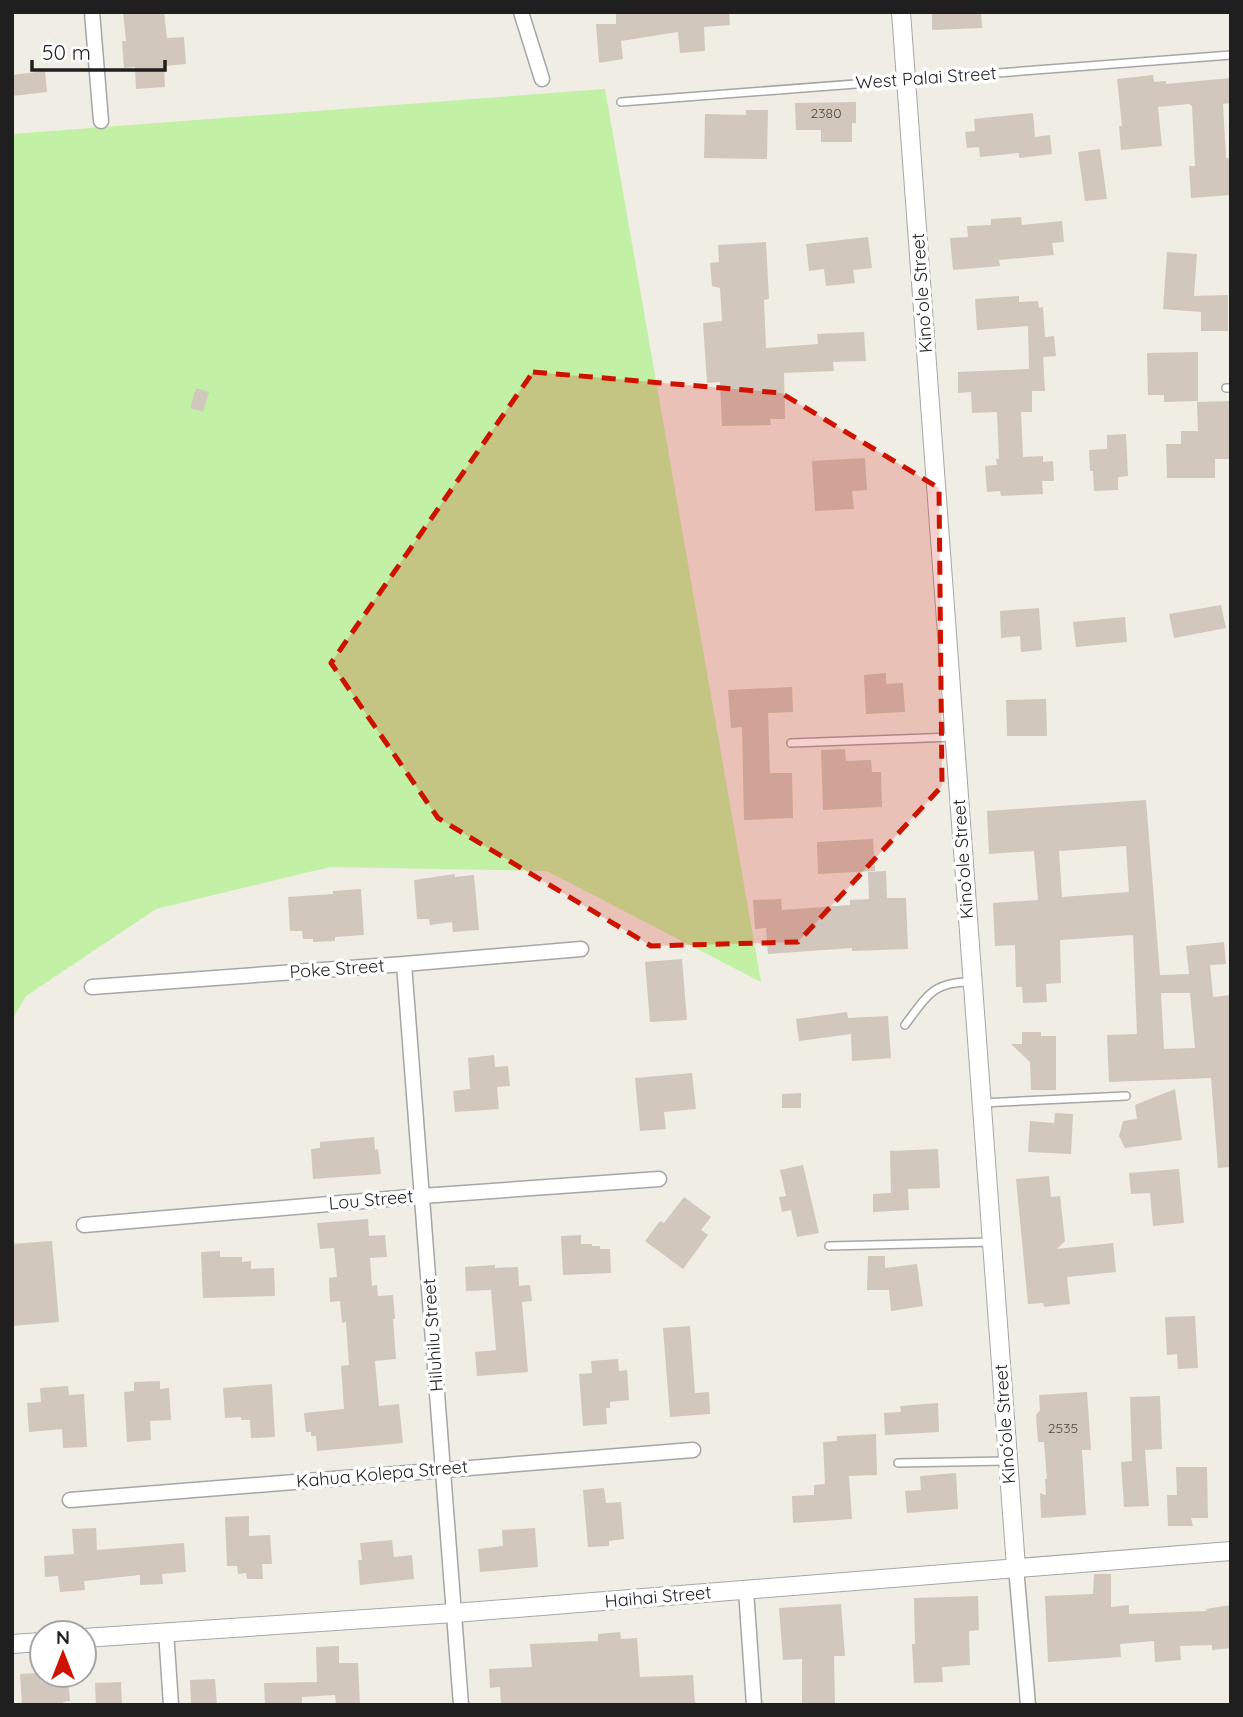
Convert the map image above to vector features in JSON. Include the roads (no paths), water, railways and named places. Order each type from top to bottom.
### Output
[{"type":"street","points":[[92,12],[101,121]]},
{"type":"street","points":[[521,12],[542,79]]},
{"type":"street","name":"Kinoʻole Street","points":[[901,12],[1028,1705]]},
{"type":"street","name":"Poke Street","points":[[92,986],[404,964],[581,948]]},
{"type":"street","name":"Hiluhilu Street","points":[[404,964],[461,1705]]},
{"type":"street","name":"Lou Street","points":[[84,1224],[659,1179]]},
{"type":"street","name":"Kahua Kolepa Street","points":[[70,1500],[693,1450]]},
{"type":"street","name":"Haihai Street","points":[[98,1637],[454,1613],[1231,1551]]},
{"type":"street","points":[[746,1590],[754,1705]]},
{"type":"street","points":[[166,1631],[171,1705]]},
{"type":"lane","name":"West Palai Street","points":[[621,102],[1231,55]]},
{"type":"lane","points":[[791,743],[954,737]]},
{"type":"lane","points":[[905,1025],[930,992],[951,981],[972,982]]},
{"type":"lane","points":[[981,1103],[1126,1096]]},
{"type":"lane","points":[[829,1246],[992,1242]]},
{"type":"lane","points":[[898,1463],[1008,1460]]}]
